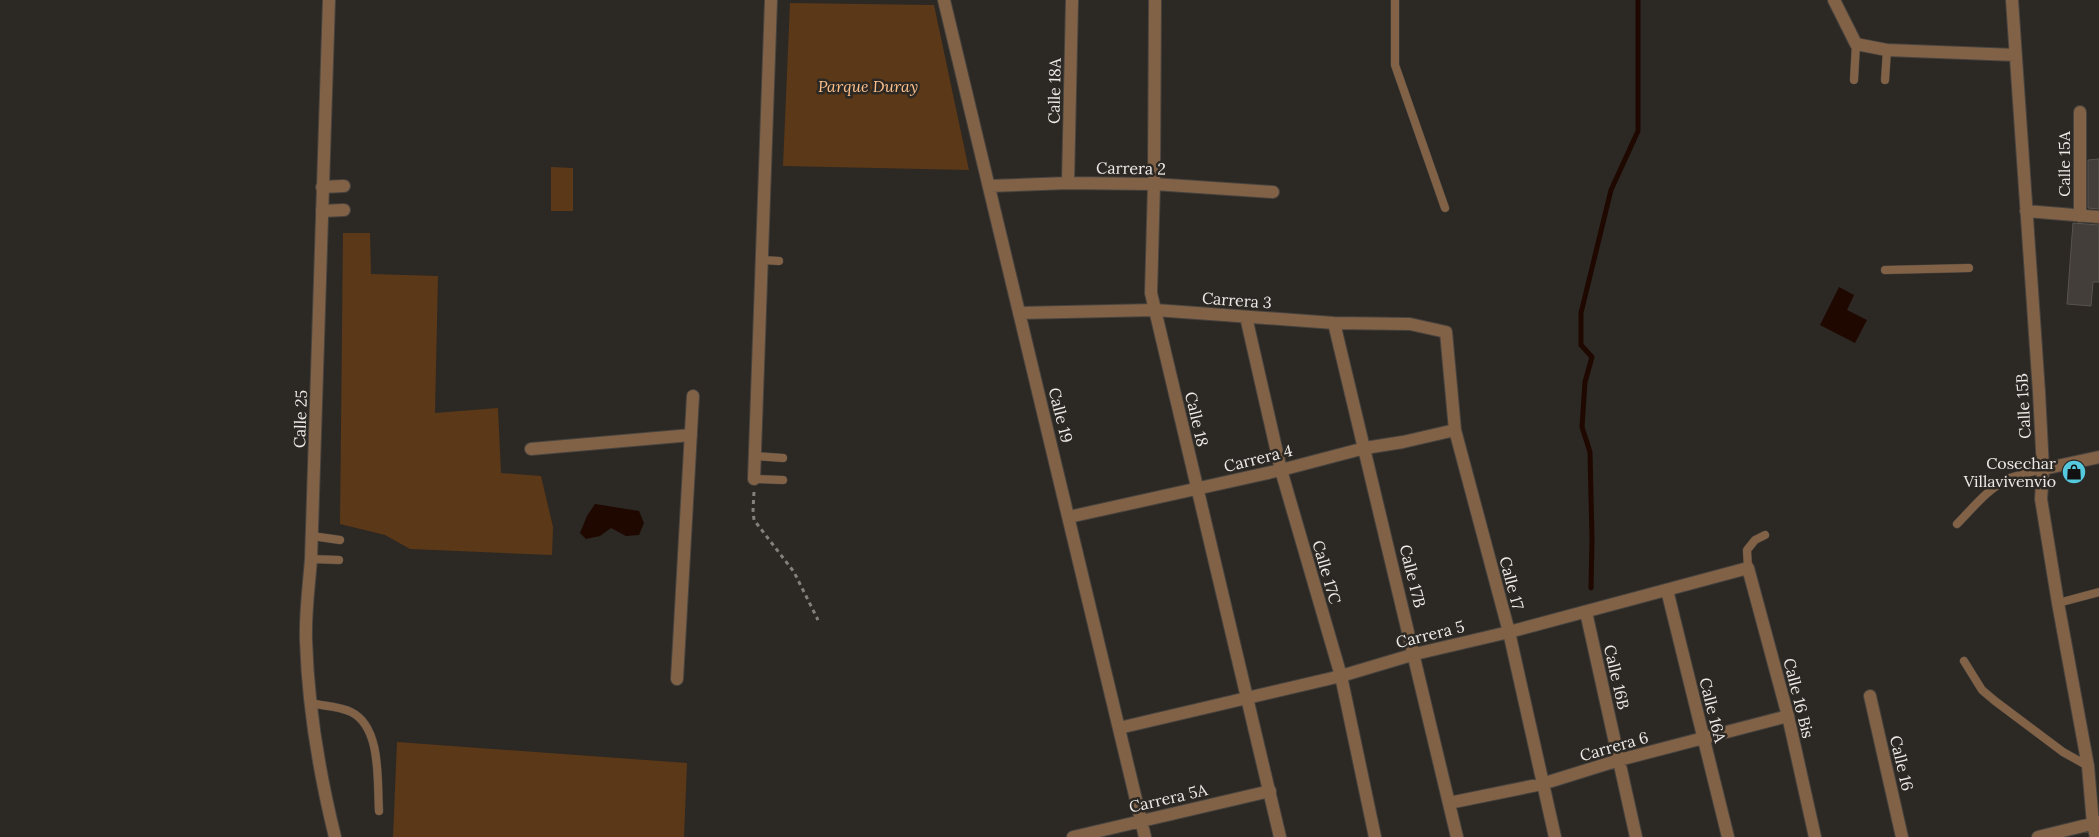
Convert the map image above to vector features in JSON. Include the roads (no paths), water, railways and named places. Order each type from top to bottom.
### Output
[{"type":"street","name":"Calle 25","points":[[329,0],[312,536],[306,638],[310,703],[323,789],[335,837]]},
{"type":"street","points":[[754,479],[771,0]]},
{"type":"street","name":"Calle 19","points":[[944,0],[1145,837]]},
{"type":"street","name":"Calle 18A","points":[[1068,183],[1072,0]]},
{"type":"street","name":"Calle 18","points":[[1155,0],[1154,184],[1151,293],[1280,837]]},
{"type":"street","points":[[1834,0],[1856,44],[1887,50],[2015,55]]},
{"type":"street","name":"Calle 15B","points":[[2012,0],[2044,468],[2041,499],[2088,766],[2096,823],[2096,837]]},
{"type":"street","name":"Calle 15A","points":[[2080,112],[2080,216]]},
{"type":"street","name":"Carrera 2","points":[[989,186],[1068,183],[1154,184],[1273,192]]},
{"type":"street","points":[[322,187],[344,186]]},
{"type":"street","points":[[322,211],[344,210]]},
{"type":"street","points":[[2026,211],[2099,217]]},
{"type":"street","name":"Carrera 3","points":[[1020,313],[1155,310],[1334,323],[1410,324],[1443,330],[1448,336]]},
{"type":"street","name":"Calle 17C","points":[[1246,317],[1281,470],[1341,676],[1375,837]]},
{"type":"street","name":"Calle 17B","points":[[1334,323],[1415,654],[1457,837]]},
{"type":"street","name":"Calle 17","points":[[1448,336],[1455,430],[1509,632],[1555,837]]},
{"type":"street","points":[[677,679],[693,396]]},
{"type":"street","name":"Carrera 4","points":[[1069,517],[1197,490],[1365,448],[1404,442],[1455,430]]},
{"type":"street","points":[[531,449],[691,435]]},
{"type":"street","points":[[2044,468],[2099,457]]},
{"type":"street","name":"Carrera 5","points":[[1119,728],[1341,676],[1415,654],[1509,632],[1748,568]]},
{"type":"street","name":"Calle 16 Bis","points":[[1748,568],[1788,716],[1815,837]]},
{"type":"street","name":"Calle 16A","points":[[1667,590],[1728,837]]},
{"type":"street","name":"Calle 16B","points":[[1586,612],[1636,837]]},
{"type":"street","name":"Calle 16","points":[[1870,696],[1902,837]]},
{"type":"street","name":"Carrera 6","points":[[1449,803],[1542,784],[1619,760],[1788,716]]},
{"type":"street","name":"Carrera 5A","points":[[1073,837],[1270,791]]},
{"type":"street","points":[[2038,837],[2096,823]]},
{"type":"lane","points":[[1394,0],[1394,65],[1445,208]]},
{"type":"lane","points":[[1854,80],[1856,44]]},
{"type":"lane","points":[[1885,80],[1887,50]]},
{"type":"lane","points":[[762,260],[779,261]]},
{"type":"lane","points":[[1885,270],[1969,268]]},
{"type":"lane","points":[[755,456],[783,458]]},
{"type":"lane","points":[[1957,524],[1993,488],[2010,478],[2044,468]]},
{"type":"lane","points":[[754,479],[783,480]]},
{"type":"lane","points":[[1748,568],[1747,550],[1755,540],[1765,535]]},
{"type":"lane","points":[[312,536],[340,540]]},
{"type":"lane","points":[[311,559],[339,560]]},
{"type":"lane","points":[[2058,603],[2099,592]]},
{"type":"lane","points":[[1964,661],[1982,690],[2064,752],[2088,766]]},
{"type":"lane","points":[[310,703],[350,711],[363,720],[375,748],[379,811]]},
{"type":"waterway","points":[[1591,588],[1590,452],[1582,427],[1585,382],[1592,357],[1581,345],[1581,313],[1611,190],[1638,131],[1638,0]]},
{"type":"place","name":"Cosechar Villavivenvio","points":[[2074,472]]},
{"type":"park label","name":"Parque Duray","points":[[868,86]]}]
